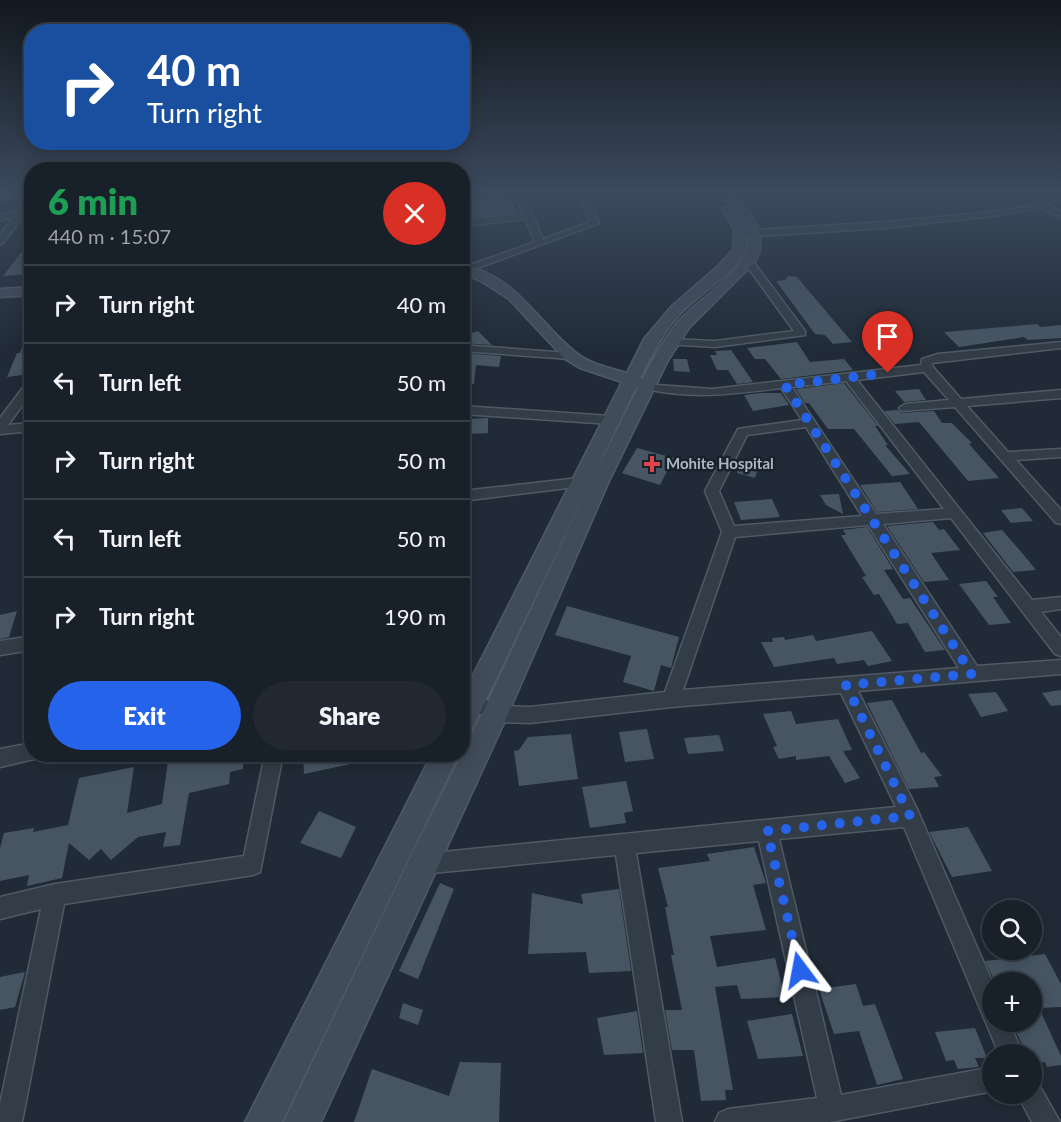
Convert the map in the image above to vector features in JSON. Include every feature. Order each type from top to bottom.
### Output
[{"type":"main road","points":[[302,1122],[422,864],[495,714],[600,481],[659,329],[676,310],[736,256],[738,245]]},
{"type":"main road","points":[[470,693],[610,420],[699,308],[749,262],[755,245]]},
{"type":"main road","points":[[470,271],[486,278],[514,296],[570,356],[586,365],[639,383]]},
{"type":"main road","points":[[0,293],[24,292]]},
{"type":"main road","points":[[262,1122],[442,762]]},
{"type":"street","points":[[470,267],[533,245]]},
{"type":"street","points":[[670,342],[715,344],[801,333],[749,262]]},
{"type":"street","points":[[1061,345],[938,357],[926,361],[927,368],[1005,456],[1055,506],[1061,519]]},
{"type":"street","points":[[470,349],[570,356]]},
{"type":"street","points":[[639,383],[699,394],[927,368]]},
{"type":"street","points":[[849,377],[1061,649]]},
{"type":"street","points":[[785,385],[972,674]]},
{"type":"street","points":[[0,428],[24,394]]},
{"type":"street","points":[[905,408],[1061,394]]},
{"type":"street","points":[[470,411],[610,420]]},
{"type":"street","points":[[671,699],[729,532],[712,491],[742,432],[810,423]]},
{"type":"street","points":[[0,428],[24,427]]},
{"type":"street","points":[[1005,456],[1061,453]]},
{"type":"street","points":[[470,495],[579,483]]},
{"type":"street","points":[[729,532],[955,513]]},
{"type":"street","points":[[1029,607],[1061,603]]},
{"type":"street","points":[[0,648],[24,644]]},
{"type":"street","points":[[470,698],[495,714],[530,715],[671,699],[1061,667]]},
{"type":"street","points":[[846,685],[910,816],[982,986]]},
{"type":"street","points":[[0,758],[24,754]]},
{"type":"street","points":[[0,908],[55,895],[253,865],[272,762]]},
{"type":"street","points":[[422,864],[625,846],[910,816]]},
{"type":"street","points":[[767,831],[832,1109]]},
{"type":"street","points":[[625,846],[669,1122]]},
{"type":"street","points":[[9,1122],[55,895]]},
{"type":"street","points":[[728,1122],[832,1109],[982,1081]]},
{"type":"street","points":[[1036,1104],[1047,1122]]},
{"type":"building","points":[[24,248],[24,275],[3,276]]},
{"type":"building","points":[[788,276],[797,277],[852,342],[833,344],[825,335],[815,334],[776,281],[785,280]]},
{"type":"building","points":[[1037,324],[1040,327],[1061,325],[1061,338],[1028,340],[1024,337],[959,347],[944,332]]},
{"type":"building","points":[[478,331],[492,345],[470,344],[470,334]]},
{"type":"building","points":[[24,342],[24,375],[7,377],[17,353],[20,353]]},
{"type":"building","points":[[797,342],[810,362],[844,359],[853,370],[781,379],[765,359],[755,359],[747,348]]},
{"type":"building","points":[[731,350],[753,382],[737,384],[728,370],[717,370],[710,355],[717,355],[715,351]]},
{"type":"building","points":[[470,354],[501,356],[499,367],[476,365],[474,384],[470,384]]},
{"type":"building","points":[[673,359],[687,359],[690,372],[674,371]]},
{"type":"building","points":[[844,383],[878,426],[875,426],[888,445],[885,445],[910,474],[892,476],[854,429],[828,429],[796,389]]},
{"type":"building","points":[[919,389],[926,400],[904,402],[895,391]]},
{"type":"building","points":[[781,393],[789,405],[753,411],[744,395]]},
{"type":"building","points":[[897,410],[901,413],[934,411],[942,423],[952,423],[972,443],[969,444],[999,478],[968,481],[919,422],[895,424],[884,411]]},
{"type":"building","points":[[488,418],[488,433],[470,434],[470,419]]},
{"type":"building","points":[[637,448],[674,458],[660,485],[622,473]]},
{"type":"building","points":[[742,459],[759,464],[755,478],[737,473]]},
{"type":"building","points":[[900,482],[918,509],[877,512],[860,485]]},
{"type":"building","points":[[839,494],[843,514],[826,505],[820,495]]},
{"type":"building","points":[[772,499],[780,517],[741,520],[734,502]]},
{"type":"building","points":[[1022,508],[1033,521],[1011,523],[1001,510]]},
{"type":"building","points":[[933,522],[939,530],[944,529],[960,550],[931,553],[949,580],[924,582],[887,526]]},
{"type":"building","points":[[867,527],[893,569],[884,570],[903,599],[910,598],[945,650],[925,652],[908,623],[897,624],[879,594],[874,595],[862,577],[866,576],[841,535],[846,535],[843,530]]},
{"type":"building","points":[[1002,530],[1036,570],[1013,572],[983,533]]},
{"type":"building","points":[[986,581],[998,597],[993,597],[1011,623],[989,625],[959,584]]},
{"type":"building","points":[[567,606],[679,637],[671,668],[661,665],[654,691],[623,682],[631,656],[555,635]]},
{"type":"building","points":[[17,611],[9,637],[0,639],[0,615]]},
{"type":"building","points":[[872,631],[892,661],[868,666],[864,660],[837,664],[834,658],[774,667],[761,642],[773,642],[772,638],[784,637],[785,640],[813,635],[816,641]]},
{"type":"building","points":[[1061,690],[1061,705],[1051,706],[1042,693]]},
{"type":"building","points":[[996,692],[1008,711],[981,717],[968,694]]},
{"type":"building","points":[[892,700],[921,753],[924,752],[942,776],[934,777],[939,787],[909,789],[867,703]]},
{"type":"building","points":[[791,711],[796,724],[838,719],[852,750],[843,751],[860,778],[845,783],[829,756],[796,760],[796,756],[779,759],[773,747],[777,746],[763,714]]},
{"type":"building","points":[[647,729],[654,759],[625,762],[619,732]]},
{"type":"building","points":[[571,734],[578,779],[519,786],[514,751],[519,750],[528,737]]},
{"type":"building","points":[[719,735],[724,751],[688,754],[684,738]]},
{"type":"building","points":[[168,762],[243,762],[243,769],[230,772],[229,784],[189,793],[180,845],[163,847],[166,832],[138,837],[111,860],[101,849],[89,860],[69,843],[62,878],[27,886],[29,875],[0,881],[0,848],[4,833],[34,828],[33,832],[68,825],[79,778],[134,767],[127,813],[162,804]]},
{"type":"building","points":[[303,762],[360,762],[304,774]]},
{"type":"building","points":[[626,781],[633,811],[624,813],[626,823],[590,828],[582,787]]},
{"type":"building","points":[[319,811],[356,827],[341,858],[300,843]]},
{"type":"building","points":[[968,827],[992,871],[952,877],[929,832]]},
{"type":"building","points":[[754,847],[766,883],[753,885],[766,930],[710,936],[717,967],[775,958],[785,997],[741,999],[737,985],[715,987],[733,1090],[725,1090],[726,1100],[701,1101],[694,1050],[672,1050],[665,1010],[682,1010],[671,955],[674,955],[665,907],[668,907],[658,868],[710,861],[707,854]]},
{"type":"building","points":[[440,883],[454,889],[418,979],[399,971]]},
{"type":"building","points":[[619,889],[631,971],[589,973],[586,952],[528,954],[532,893],[583,904],[581,894]]},
{"type":"building","points":[[1042,954],[1045,954],[1061,984],[1061,1007],[1042,1008],[1042,972],[990,972],[985,961],[1042,960]]},
{"type":"building","points":[[25,972],[15,1007],[0,1010],[0,977]]},
{"type":"building","points":[[856,984],[863,1006],[875,1004],[903,1079],[877,1085],[859,1031],[834,1034],[819,989]]},
{"type":"building","points":[[403,1003],[423,1010],[418,1025],[399,1018]]},
{"type":"building","points":[[637,1011],[643,1053],[604,1055],[597,1018]]},
{"type":"building","points":[[792,1014],[803,1056],[758,1059],[747,1021]]},
{"type":"building","points":[[1042,1015],[1061,1056],[1061,1065],[1047,1067],[1045,1062],[1042,1062],[1042,1044],[1022,1044],[1016,1032],[1042,1032]]},
{"type":"building","points":[[975,1028],[982,1046],[982,1058],[975,1058],[979,1067],[958,1069],[954,1060],[946,1061],[935,1032]]},
{"type":"building","points":[[460,1062],[501,1063],[499,1122],[354,1122],[372,1069],[449,1096]]},
{"type":"place","name":"Mohite Hospital","points":[[652,464]]},
{"type":"route","points":[[800,970],[767,831],[910,816],[846,685],[972,674],[785,385],[888,373]]}]
